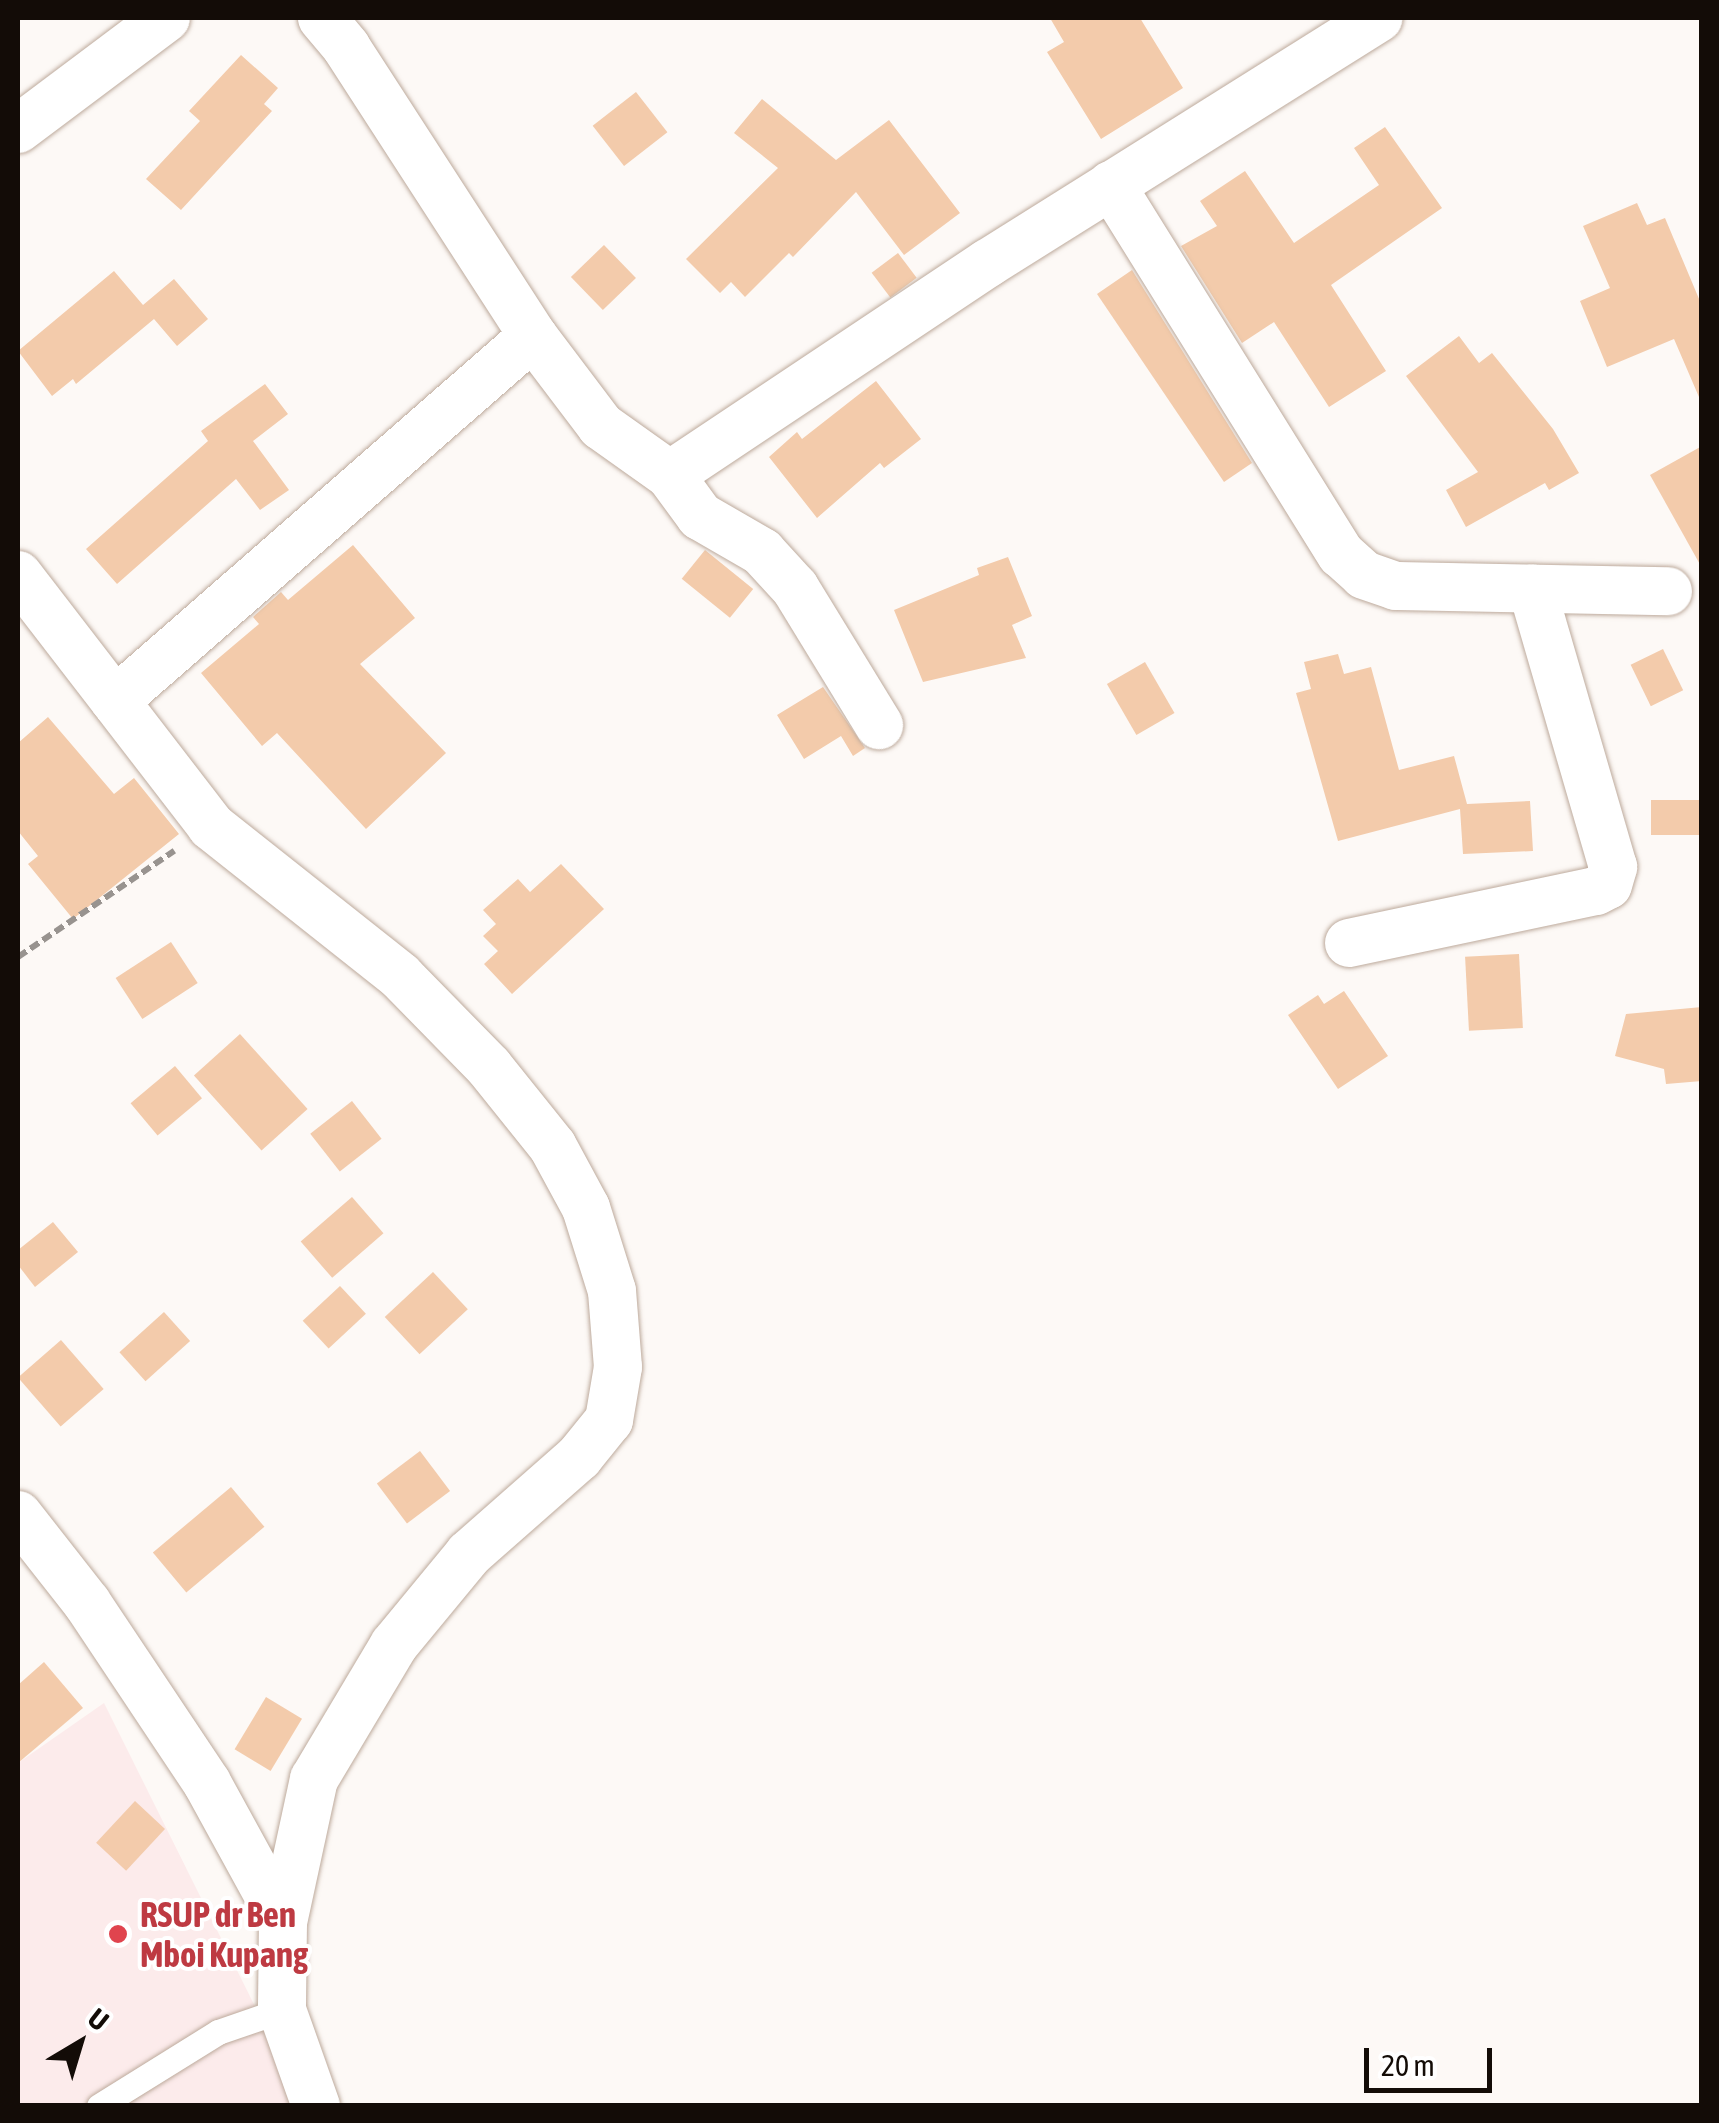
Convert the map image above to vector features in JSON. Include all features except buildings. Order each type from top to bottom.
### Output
[{"type":"street","points":[[18,129],[166,18]]},
{"type":"street","points":[[322,18],[346,46],[533,336],[601,426],[670,475],[700,516],[762,552],[795,588],[879,724]]},
{"type":"street","points":[[670,475],[1111,185],[1378,18]]},
{"type":"street","points":[[1111,185],[1340,554],[1364,575],[1396,586],[1668,591]]},
{"type":"street","points":[[115,700],[533,336]]},
{"type":"street","points":[[18,575],[211,826],[400,976],[489,1066],[553,1147],[586,1208],[612,1292],[618,1368],[609,1420],[580,1457],[468,1554],[394,1644],[314,1779],[283,1922],[282,2010],[316,2106]]},
{"type":"street","points":[[1349,943],[1596,891],[1608,885],[1613,867],[1532,589]]},
{"type":"street","points":[[18,1516],[87,1604],[207,1783],[283,1922]]},
{"type":"lane","points":[[99,2106],[218,2032],[282,2010]]},
{"type":"path","points":[[18,957],[211,826]]},
{"type":"shaded area","name":"RSUP dr Ben Mboi Kupang","points":[[104,1703],[304,2105],[18,2105],[18,1763]]},
{"type":"place","name":"RSUP dr Ben Mboi Kupang","points":[[118,1934]]}]
